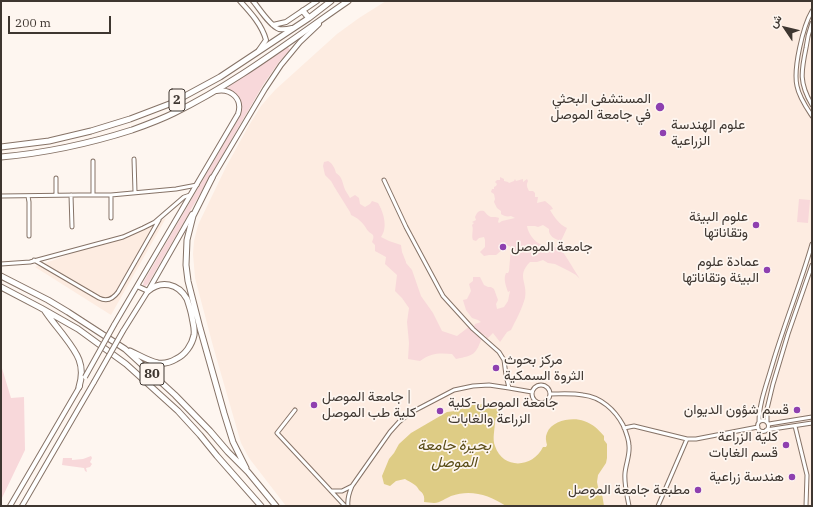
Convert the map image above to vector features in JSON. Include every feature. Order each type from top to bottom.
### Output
[{"type":"highway","name":"2","points":[[1,147],[11,147],[66,137],[110,126],[172,103],[220,77],[332,1]]},
{"type":"highway","name":"2","points":[[1,157],[51,151],[84,144],[152,123],[175,113],[251,68],[348,1]]},
{"type":"highway","points":[[303,11],[309,18]]},
{"type":"highway","points":[[147,113],[152,123]]},
{"type":"highway","points":[[212,178],[193,216],[187,240],[186,265],[188,281],[200,328],[224,413],[233,442],[248,472]]},
{"type":"highway","name":"80","points":[[1,276],[48,300],[125,349],[175,395],[248,472],[276,506]]},
{"type":"highway","points":[[125,349],[146,359],[159,363],[170,362],[182,357],[192,342],[194,334],[190,307],[180,290],[165,284],[154,286],[148,291]]},
{"type":"highway","name":"80","points":[[1,287],[78,329],[126,364],[178,411],[261,506]]},
{"type":"highway","points":[[41,308],[78,354],[82,373],[79,387]]},
{"type":"main road","points":[[240,1],[254,17],[264,33],[266,40],[258,51]]},
{"type":"main road","points":[[273,25],[286,22],[317,1]]},
{"type":"main road","points":[[255,2],[273,25],[285,30],[294,27]]},
{"type":"main road","points":[[22,506],[265,88],[290,54],[305,37],[329,15]]},
{"type":"main road","points":[[10,506],[240,110],[238,100],[229,92],[221,90],[206,96]]},
{"type":"main road","points":[[137,286],[148,291]]},
{"type":"street","points":[[812,11],[811,16],[805,26],[801,40],[796,80],[798,91],[812,116]]},
{"type":"street","points":[[812,23],[802,70],[803,85],[812,105]]},
{"type":"street","points":[[134,159],[135,192]]},
{"type":"street","points":[[93,161],[93,194]]},
{"type":"street","points":[[56,178],[56,195]]},
{"type":"street","points":[[384,180],[406,227],[443,296],[478,334],[499,352],[504,360],[509,388]]},
{"type":"street","points":[[1,196],[111,195],[176,189],[197,185]]},
{"type":"street","points":[[1,264],[21,263],[124,237],[149,226],[161,218],[184,197],[192,194]]},
{"type":"street","points":[[71,195],[72,227]]},
{"type":"street","points":[[111,195],[111,218]]},
{"type":"street","points":[[28,196],[29,236]]},
{"type":"street","points":[[34,260],[99,298],[105,300],[111,299],[118,292],[161,218]]},
{"type":"street","points":[[758,426],[764,390],[812,244]]},
{"type":"street","points":[[766,430],[768,428],[767,409],[773,384],[788,334],[812,265]]},
{"type":"street","points":[[348,506],[349,492],[352,486],[390,432],[410,413],[454,390],[473,386],[489,385],[532,392]]},
{"type":"street","points":[[540,385],[546,386],[550,394],[547,400],[542,403],[536,402],[532,398],[532,392],[535,387],[540,385]]},
{"type":"street","points":[[550,394],[584,395],[595,398],[609,407],[619,418],[629,444],[629,456],[625,472],[625,484],[629,506]]},
{"type":"street","points":[[295,410],[277,432],[345,506]]},
{"type":"street","points":[[759,422],[762,420],[768,423],[812,417]]},
{"type":"street","points":[[758,426],[761,430],[766,430],[812,423]]},
{"type":"street","points":[[624,428],[634,426],[687,439],[696,439],[758,426]]},
{"type":"street","points":[[795,426],[807,475],[806,506]]},
{"type":"street","points":[[658,506],[687,439]]},
{"type":"street","points":[[330,491],[342,491],[352,486]]},
{"type":"shaded area","name":"جامعة الموصل","points":[[386,1],[812,1],[812,506],[286,506],[249,458],[241,443],[195,278],[193,254],[194,241],[198,225],[226,167],[261,106],[275,90],[337,34]]},
{"type":"shaded area","points":[[288,47],[290,50],[279,62],[263,85],[148,284],[144,287],[144,281],[240,116],[242,107],[240,100],[235,94],[227,89],[229,86]]},
{"type":"shaded area","points":[[328,161],[332,164],[336,173],[341,178],[345,190],[350,198],[355,195],[359,198],[360,204],[365,207],[372,201],[378,203],[382,211],[385,225],[381,237],[401,245],[406,263],[412,270],[421,296],[433,313],[442,331],[457,336],[470,326],[473,329],[475,324],[481,322],[472,318],[466,310],[463,300],[467,299],[471,291],[469,284],[473,281],[473,277],[480,277],[484,285],[494,289],[498,300],[496,304],[497,309],[504,307],[508,301],[510,291],[508,292],[505,278],[506,273],[509,271],[511,247],[507,246],[505,242],[502,250],[496,255],[484,256],[480,252],[485,247],[484,237],[479,238],[476,241],[473,240],[472,236],[472,225],[474,223],[472,222],[476,220],[475,217],[479,211],[484,211],[490,217],[499,218],[499,223],[515,218],[501,214],[501,211],[497,208],[494,202],[494,194],[491,192],[497,184],[495,182],[500,180],[500,177],[509,183],[515,179],[516,181],[523,179],[523,182],[527,179],[529,191],[533,191],[535,193],[535,197],[538,197],[537,203],[545,201],[551,206],[553,209],[550,210],[555,218],[567,228],[561,241],[552,237],[549,229],[543,225],[538,227],[527,226],[529,232],[534,240],[539,244],[560,249],[580,279],[576,275],[555,264],[548,263],[543,260],[530,262],[523,275],[526,292],[519,314],[511,330],[507,332],[500,342],[493,333],[485,340],[486,336],[473,330],[474,333],[482,338],[478,348],[471,355],[456,359],[452,354],[439,354],[428,356],[420,361],[408,359],[409,343],[407,322],[409,308],[395,291],[397,275],[385,264],[386,257],[375,251],[375,245],[372,242],[373,235],[367,230],[360,220],[351,215],[331,181],[325,175],[323,166],[324,162]]},
{"type":"shaded area","points":[[799,199],[810,200],[808,223],[797,222]]},
{"type":"shaded area","points":[[166,218],[111,315],[35,267]]},
{"type":"shaded area","points":[[1,365],[11,398],[24,397],[25,450],[1,500]]},
{"type":"shaded area","points":[[91,456],[92,458],[90,462],[92,464],[90,467],[86,468],[87,472],[84,468],[62,465],[63,458],[72,458],[72,460],[83,459]]},
{"type":"water","name":"بحيرة جامعة الموصل","points":[[491,404],[501,411],[501,416],[495,421],[494,443],[499,454],[504,459],[511,462],[526,462],[538,454],[543,447],[546,447],[547,445],[547,433],[553,425],[558,422],[574,419],[587,422],[595,427],[604,436],[604,440],[607,444],[606,463],[598,475],[597,482],[602,494],[604,506],[506,506],[486,496],[473,493],[458,494],[432,503],[424,502],[422,492],[415,485],[405,479],[396,481],[390,486],[384,484],[382,476],[389,459],[399,444],[411,433],[447,412],[455,411],[471,405]]},
{"type":"place","name":"المستشفى البحثي في جامعة الموصل","points":[[660,107]]},
{"type":"place","name":"علوم الهندسة الزراعية","points":[[663,133]]},
{"type":"place","name":"علوم البيئة وتقاناتها","points":[[756,225]]},
{"type":"place","name":"جامعة الموصل","points":[[503,247]]},
{"type":"place","name":"عمادة علوم البيئة وتقاناتها","points":[[767,270]]},
{"type":"place","name":"مركز بحوث الثروة السمكية","points":[[496,368]]},
{"type":"place","name":"جامعة الموصل | كلية طب الموصل","points":[[314,405]]},
{"type":"place","name":"قسم شؤون الديوان","points":[[797,410]]},
{"type":"place","name":"جامعة الموصل-كلية الزراعة والغابات","points":[[440,411]]},
{"type":"place","name":"كلية الزراعة قسم الغابات","points":[[786,445]]},
{"type":"place","name":"هندسة زراعية","points":[[792,477]]},
{"type":"place","name":"مطبعة جامعة الموصل","points":[[698,490]]}]
